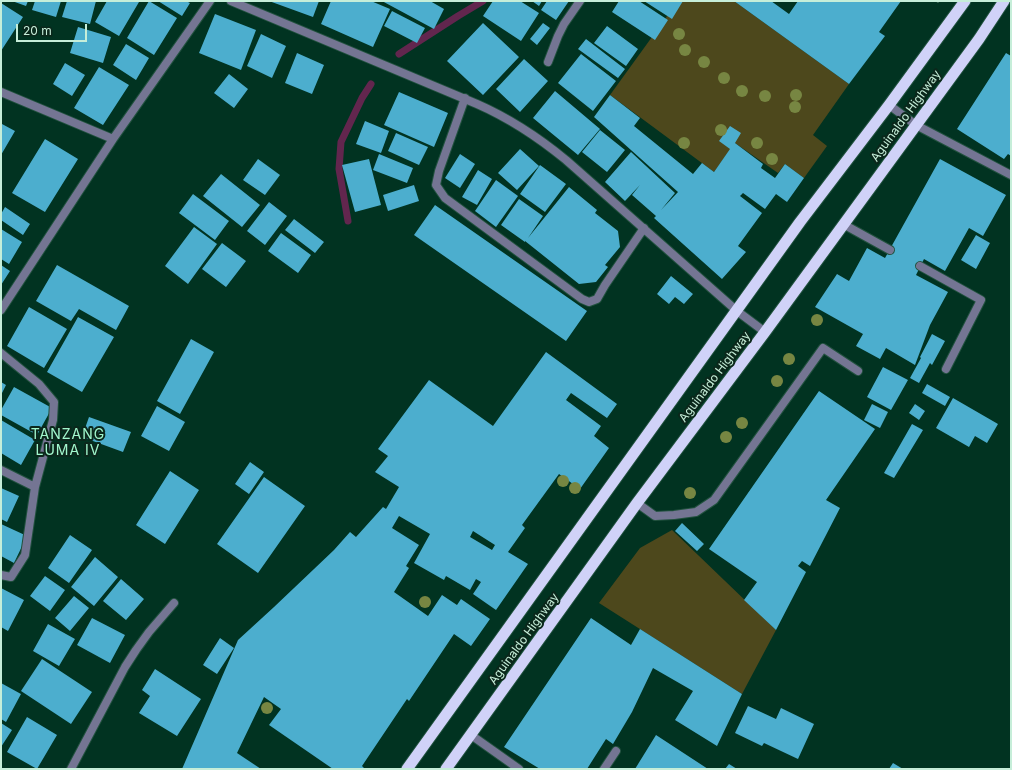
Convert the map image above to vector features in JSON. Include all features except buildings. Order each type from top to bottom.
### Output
[{"type":"highway","name":"Aguinaldo Highway","points":[[407,769],[800,222],[889,105],[965,1]]},
{"type":"highway","name":"Aguinaldo Highway","points":[[446,769],[637,503],[766,332],[843,224],[979,39],[1004,1]]},
{"type":"street","points":[[1,310],[113,139],[210,1]]},
{"type":"street","points":[[231,1],[465,98],[525,129],[546,144],[644,228],[737,311],[766,332]]},
{"type":"street","points":[[548,62],[564,24],[580,1]]},
{"type":"street","points":[[1,92],[113,139]]},
{"type":"street","points":[[465,98],[439,171],[436,185],[445,198],[582,299],[590,302],[597,299],[644,228]]},
{"type":"street","points":[[889,105],[916,125],[1011,175]]},
{"type":"street","points":[[843,224],[890,250]]},
{"type":"street","points":[[920,266],[981,300],[946,369]]},
{"type":"street","points":[[637,503],[656,516],[696,512],[714,500],[823,348],[858,371]]},
{"type":"street","points":[[1,353],[39,384],[54,402],[53,420],[35,487],[25,555],[11,577],[1,575]]},
{"type":"street","points":[[1,470],[35,487]]},
{"type":"street","points":[[71,769],[125,667],[149,632],[174,603]]},
{"type":"street","points":[[471,735],[518,769]]},
{"type":"street","points":[[604,769],[616,751]]},
{"type":"shaded area","points":[[678,1],[734,1],[849,84],[813,135],[827,146],[804,178],[785,164],[778,173],[735,143],[714,172],[610,95]]},
{"type":"shaded area","points":[[672,530],[776,630],[742,694],[599,603],[640,548]]},
{"type":"waterway","points":[[399,54],[483,1]]},
{"type":"waterway","points":[[348,221],[339,169],[341,142],[362,98],[371,84]]},
{"type":"district","name":"TANZANG LUMA IV","points":[[68,444]]}]
